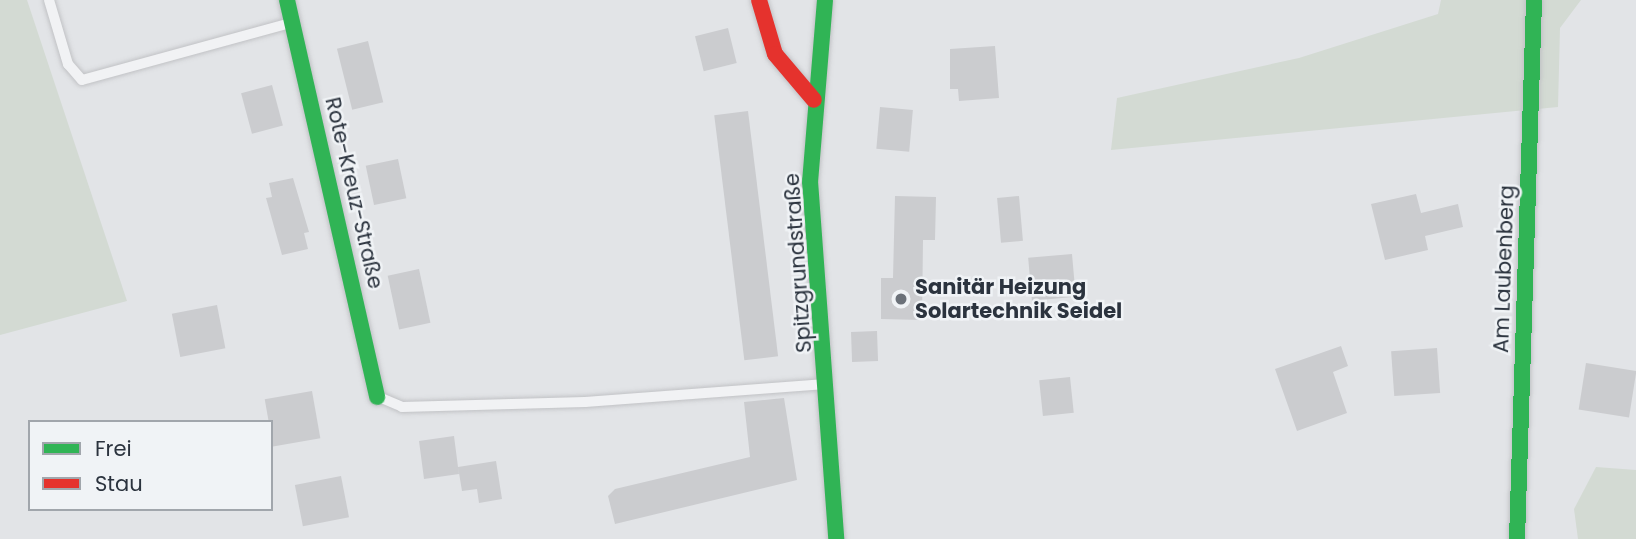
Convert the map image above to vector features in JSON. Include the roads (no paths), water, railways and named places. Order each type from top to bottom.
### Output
[{"type":"street","name":"Rote-Kreuz-Straße","points":[[287,0],[377,397]]},
{"type":"street","points":[[759,0],[775,54],[814,100]]},
{"type":"street","name":"Spitzgrundstraße","points":[[825,0],[814,100],[810,180],[828,384],[836,539]]},
{"type":"street","name":"Am Laubenberg","points":[[1517,539],[1535,0]]},
{"type":"lane","points":[[49,0],[68,64],[82,80],[293,22]]},
{"type":"lane","points":[[377,397],[402,407],[585,402],[828,384]]},
{"type":"place","name":"Sanitär Heizung Solartechnik Seidel","points":[[901,299]]}]
